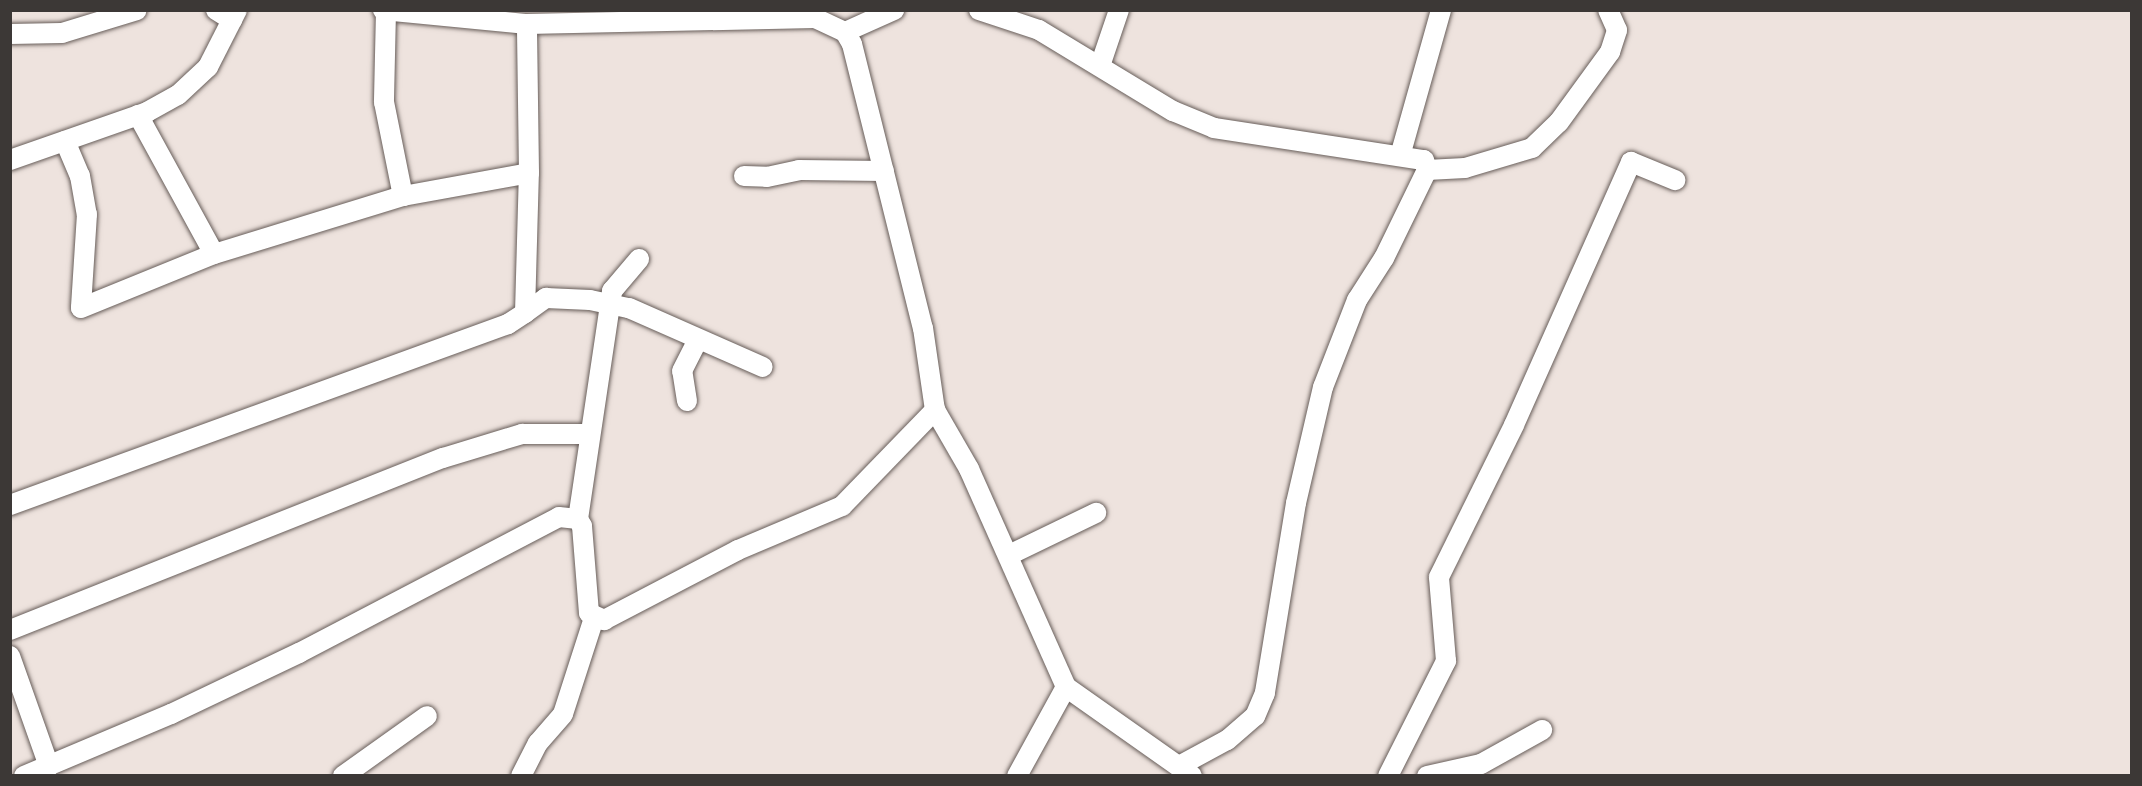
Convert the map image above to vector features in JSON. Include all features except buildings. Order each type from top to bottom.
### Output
[{"type":"street","points":[[10,34],[62,33],[137,10]]},
{"type":"street","points":[[845,32],[894,10]]},
{"type":"street","points":[[403,196],[384,102],[385,11],[527,24],[595,16],[652,24],[771,15],[815,18],[845,32],[852,44],[923,328],[934,410],[969,469],[1066,687],[1187,770],[1256,716],[1265,693],[1296,503],[1323,387],[1357,300],[1384,258],[1427,170],[1424,160],[1214,128],[1173,111],[1039,30],[979,10]]},
{"type":"street","points":[[1100,66],[1119,10]]},
{"type":"street","points":[[1400,156],[1441,10]]},
{"type":"street","points":[[1427,170],[1465,168],[1532,148],[1558,122],[1610,52],[1617,30],[1608,10]]},
{"type":"street","points":[[10,160],[138,115],[178,94],[208,67],[228,14]]},
{"type":"street","points":[[525,313],[530,173],[527,24]]},
{"type":"street","points":[[138,115],[214,254]]},
{"type":"street","points":[[65,141],[80,176],[87,214],[81,308],[214,254],[403,196],[530,173]]},
{"type":"street","points":[[1388,776],[1446,661],[1439,577],[1514,426],[1631,162],[1675,180]]},
{"type":"street","points":[[744,176],[817,170],[884,171]]},
{"type":"street","points":[[639,259],[612,291],[578,519],[585,548],[589,614],[594,618],[604,620],[738,550],[842,506],[934,410]]},
{"type":"street","points":[[10,505],[508,324],[546,298],[629,308],[763,367]]},
{"type":"street","points":[[687,400],[682,371],[698,339]]},
{"type":"street","points":[[10,630],[442,458],[522,434],[558,431],[590,434]]},
{"type":"street","points":[[1009,555],[1095,513]]},
{"type":"street","points":[[24,776],[171,714],[305,650],[549,521],[560,517],[578,519]]},
{"type":"street","points":[[522,776],[538,743],[563,714],[594,618]]},
{"type":"street","points":[[10,656],[48,765]]},
{"type":"street","points":[[1017,776],[1066,687]]},
{"type":"street","points":[[343,776],[427,716]]},
{"type":"street","points":[[1426,776],[1481,764],[1542,730]]}]
